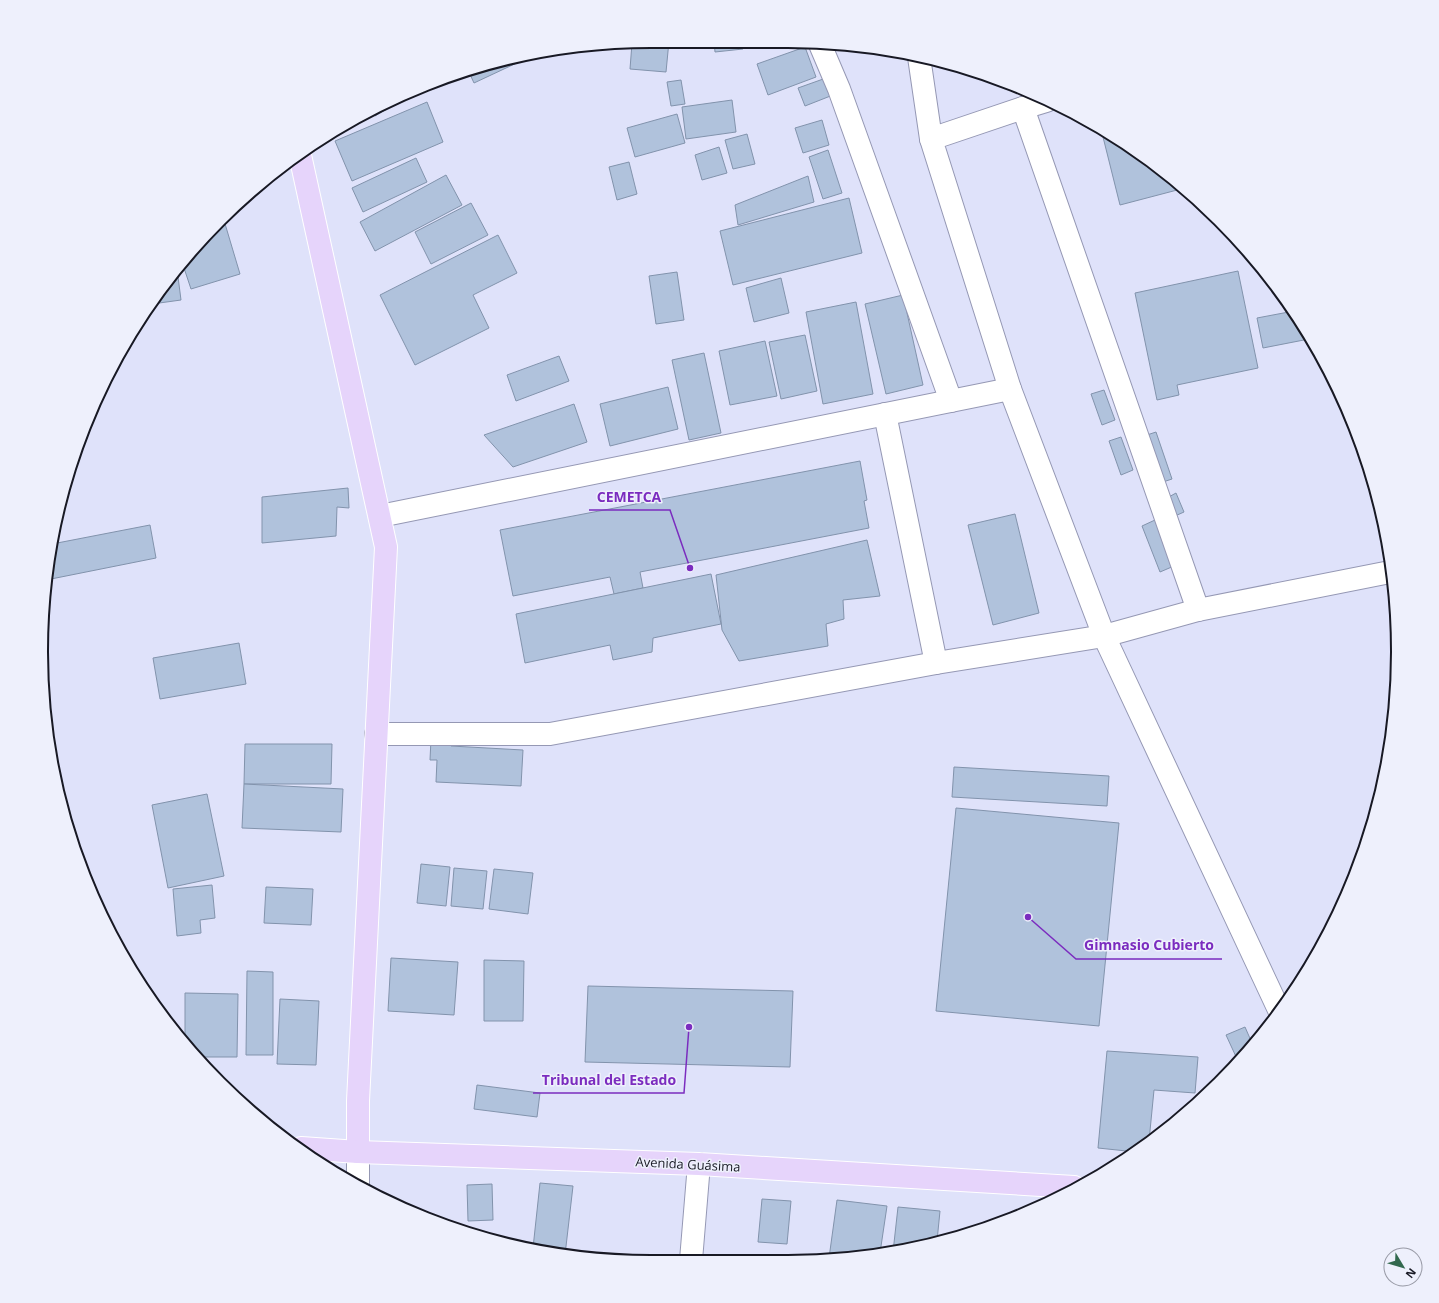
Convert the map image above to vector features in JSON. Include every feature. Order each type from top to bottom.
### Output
[{"type":"main road","points":[[301,161],[386,547],[358,1101],[358,1152]]},
{"type":"main road","name":"Avenida Guásima","points":[[310,1149],[358,1152],[699,1164],[1066,1187]]},
{"type":"street","points":[[822,49],[839,89],[951,401]]},
{"type":"street","points":[[920,63],[931,139],[1010,389],[1104,636],[1276,1004]]},
{"type":"street","points":[[931,139],[1039,103]]},
{"type":"street","points":[[1024,108],[1198,610]]},
{"type":"street","points":[[380,516],[1010,389]]},
{"type":"street","points":[[885,414],[936,663]]},
{"type":"street","points":[[376,734],[550,734],[936,663],[1104,636],[1198,610],[1386,573]]},
{"type":"street","points":[[358,1152],[358,1178]]},
{"type":"street","points":[[691,1255],[699,1164]]},
{"type":"building","points":[[668,48],[666,72],[630,69],[632,49]]},
{"type":"building","points":[[715,48],[743,49],[715,52]]},
{"type":"building","points":[[801,48],[806,48],[816,77],[768,95],[757,64]]},
{"type":"building","points":[[513,65],[474,83],[471,76]]},
{"type":"building","points":[[826,78],[833,95],[805,106],[798,88]]},
{"type":"building","points":[[681,80],[685,104],[671,106],[667,82]]},
{"type":"building","points":[[732,100],[736,132],[686,139],[682,107]]},
{"type":"building","points":[[427,102],[443,142],[352,181],[335,141]]},
{"type":"building","points":[[677,114],[685,143],[635,157],[627,128]]},
{"type":"building","points":[[822,120],[829,145],[803,153],[795,128]]},
{"type":"building","points":[[747,134],[755,164],[733,169],[725,140]]},
{"type":"building","points":[[1103,138],[1155,173],[1176,190],[1120,205]]},
{"type":"building","points":[[719,147],[727,173],[702,180],[695,155]]},
{"type":"building","points":[[828,150],[842,193],[823,199],[809,157]]},
{"type":"building","points":[[416,158],[427,182],[363,212],[352,188]]},
{"type":"building","points":[[629,162],[637,194],[617,200],[609,167]]},
{"type":"building","points":[[446,175],[462,205],[375,251],[360,222]]},
{"type":"building","points":[[808,176],[814,202],[738,225],[735,205]]},
{"type":"building","points":[[849,198],[862,253],[733,285],[720,231]]},
{"type":"building","points":[[471,203],[488,235],[431,264],[415,232]]},
{"type":"building","points":[[225,225],[240,274],[191,289],[185,270]]},
{"type":"building","points":[[498,235],[517,273],[473,295],[489,328],[415,365],[380,295]]},
{"type":"building","points":[[1238,271],[1258,368],[1177,385],[1179,395],[1157,400],[1135,293]]},
{"type":"building","points":[[677,272],[684,320],[656,324],[649,276]]},
{"type":"building","points":[[178,278],[181,300],[159,303]]},
{"type":"building","points":[[781,278],[789,313],[754,322],[746,288]]},
{"type":"building","points":[[903,295],[923,385],[886,394],[865,304]]},
{"type":"building","points":[[856,302],[873,394],[823,404],[806,312]]},
{"type":"building","points":[[1286,312],[1304,340],[1263,348],[1257,318]]},
{"type":"building","points":[[805,335],[817,391],[781,399],[769,342]]},
{"type":"building","points":[[765,341],[777,396],[730,405],[719,351]]},
{"type":"building","points":[[704,353],[721,433],[689,440],[672,360]]},
{"type":"building","points":[[559,356],[569,381],[516,401],[507,375]]},
{"type":"building","points":[[668,387],[678,429],[610,446],[600,404]]},
{"type":"building","points":[[1104,390],[1115,420],[1102,425],[1091,394]]},
{"type":"building","points":[[574,404],[587,442],[513,467],[484,435]]},
{"type":"building","points":[[1156,432],[1172,479],[1157,484],[1141,437]]},
{"type":"building","points":[[1121,437],[1133,470],[1121,475],[1109,441]]},
{"type":"building","points":[[860,461],[867,500],[864,501],[869,528],[640,572],[643,588],[614,594],[610,577],[513,596],[500,530]]},
{"type":"building","points":[[348,488],[349,508],[337,507],[336,536],[262,543],[262,497]]},
{"type":"building","points":[[1176,493],[1184,512],[1175,516],[1167,498]]},
{"type":"building","points":[[1015,514],[1039,613],[993,625],[968,525]]},
{"type":"building","points":[[1155,520],[1174,566],[1160,572],[1142,526]]},
{"type":"building","points":[[150,525],[156,558],[52,579],[58,543]]},
{"type":"building","points":[[867,540],[880,596],[843,600],[844,619],[826,624],[828,646],[739,661],[722,630],[716,575]]},
{"type":"building","points":[[711,574],[721,624],[653,638],[652,652],[613,660],[610,645],[525,663],[516,614]]},
{"type":"building","points":[[239,643],[246,684],[160,699],[153,658]]},
{"type":"building","points":[[431,739],[450,740],[451,746],[523,750],[521,786],[436,782],[437,760],[430,760]]},
{"type":"building","points":[[245,744],[332,744],[331,784],[244,784]]},
{"type":"building","points":[[954,767],[1109,776],[1107,806],[952,797]]},
{"type":"building","points":[[244,784],[343,789],[341,832],[242,828]]},
{"type":"building","points":[[207,794],[224,876],[168,888],[152,805]]},
{"type":"building","points":[[956,808],[1119,823],[1099,1026],[936,1011]]},
{"type":"building","points":[[421,864],[450,867],[446,906],[417,903]]},
{"type":"building","points":[[454,868],[487,871],[483,909],[451,906]]},
{"type":"building","points":[[494,869],[533,873],[528,914],[489,909]]},
{"type":"building","points":[[212,885],[215,918],[200,920],[201,933],[177,936],[173,889]]},
{"type":"building","points":[[266,887],[313,889],[311,925],[264,923]]},
{"type":"building","points":[[391,958],[458,962],[454,1015],[388,1011]]},
{"type":"building","points":[[484,960],[524,961],[523,1021],[484,1021]]},
{"type":"building","points":[[247,971],[273,972],[273,1055],[246,1055]]},
{"type":"building","points":[[588,986],[793,991],[790,1067],[585,1062]]},
{"type":"building","points":[[185,993],[238,994],[237,1057],[205,1057],[185,1033]]},
{"type":"building","points":[[280,999],[319,1001],[316,1065],[277,1064]]},
{"type":"building","points":[[1245,1027],[1250,1038],[1235,1055],[1226,1035]]},
{"type":"building","points":[[1107,1051],[1198,1057],[1195,1093],[1154,1090],[1150,1134],[1126,1151],[1098,1148]]},
{"type":"building","points":[[477,1085],[540,1093],[537,1117],[474,1109]]},
{"type":"building","points":[[540,1183],[573,1186],[566,1249],[534,1243]]},
{"type":"building","points":[[492,1184],[493,1220],[468,1221],[467,1185]]},
{"type":"building","points":[[762,1199],[791,1201],[787,1244],[758,1242]]},
{"type":"building","points":[[837,1200],[887,1206],[881,1247],[830,1254]]},
{"type":"building","points":[[898,1207],[940,1211],[938,1235],[894,1245]]},
{"type":"place","name":"CEMETCA","points":[[690,568]]},
{"type":"place","name":"Gimnasio Cubierto","points":[[1028,917]]},
{"type":"place","name":"Tribunal del Estado","points":[[689,1027]]}]
